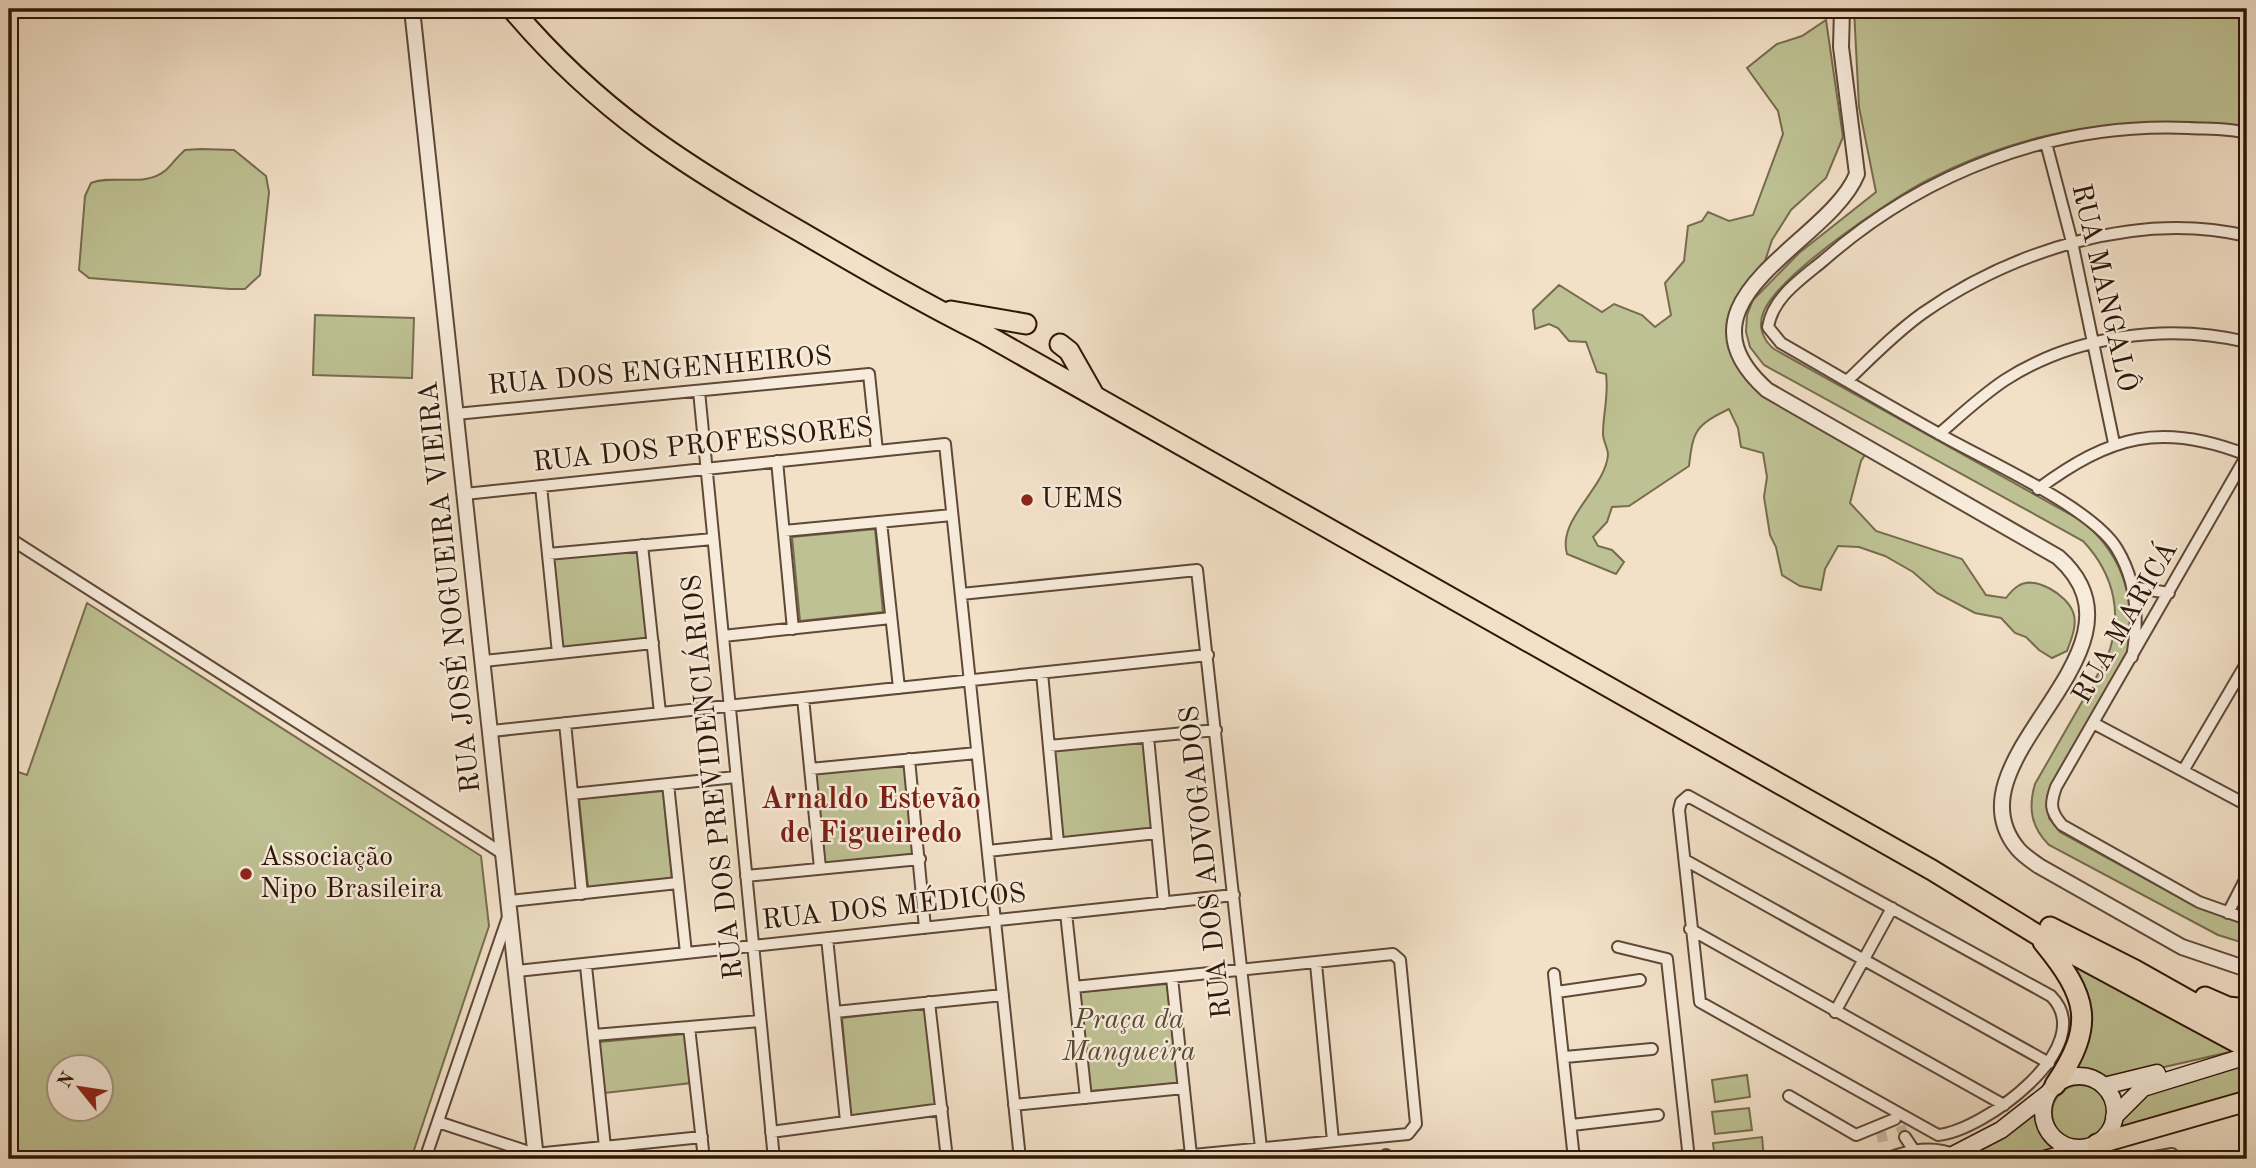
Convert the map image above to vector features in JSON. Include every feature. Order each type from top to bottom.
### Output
[{"type":"highway","points":[[512,9],[594,95],[667,152],[917,300],[1094,396],[1932,870],[2036,934],[2247,1049]]},
{"type":"highway","points":[[917,300],[962,314],[1026,324]]},
{"type":"highway","points":[[1060,344],[1069,351],[1094,396]]},
{"type":"highway","points":[[1932,870],[2135,970],[2247,1032]]},
{"type":"highway","points":[[2036,934],[2075,986],[2081,1012],[2078,1047],[2052,1088]]},
{"type":"highway","points":[[2135,970],[2228,1007],[2247,1009]]},
{"type":"highway","points":[[2093,1145],[2247,1101]]},
{"type":"main road","points":[[2045,1159],[2093,1145],[2109,1132],[2115,1117],[2143,1088],[2247,1049]]},
{"type":"main road","points":[[2104,1086],[2247,1056]]},
{"type":"main road","points":[[1950,1157],[2001,1130],[2067,1078],[2080,1076],[2093,1079],[2104,1086],[2114,1106],[2115,1117]]},
{"type":"main road","points":[[2052,1088],[2043,1109],[2045,1126],[2056,1141],[2072,1148],[2093,1145]]},
{"type":"street","name":"RUA JOSÉ NOGUEIRA VIEIRA","points":[[412,9],[492,731],[535,1157]]},
{"type":"street","points":[[1842,9],[1841,47],[1857,174],[1852,189],[1839,204],[1787,250],[1748,292],[1738,310],[1735,334],[1739,355],[1752,376],[1767,390],[2058,557],[2068,566],[2087,601],[2088,624],[2084,642],[2003,791],[2005,824],[2018,849],[2039,866],[2198,953],[2247,969]]},
{"type":"street","points":[[2132,657],[2137,632],[2136,602],[2117,548],[2101,529],[2038,489],[1773,337],[1768,327],[1770,313],[1785,293],[1833,252],[1893,207],[1939,181],[2002,153],[2146,126],[2247,133]]},
{"type":"street","name":"RUA MANGALÔ","points":[[2046,143],[2072,242],[2114,443]]},
{"type":"street","points":[[1847,381],[1921,314],[2006,265],[2072,242],[2127,232],[2193,229],[2247,236]]},
{"type":"street","points":[[1940,434],[2008,379],[2092,343],[2139,335],[2181,332],[2247,342]]},
{"type":"street","name":"RUA DOS ENGENHEIROS","points":[[456,414],[869,374],[877,451]]},
{"type":"street","name":"RUA DOS PREVIDENCIÁRIOS","points":[[699,391],[774,1159]]},
{"type":"street","points":[[2038,489],[2070,465],[2114,443],[2181,436],[2215,443],[2247,455]]},
{"type":"street","name":"RUA DOS PROFESSORES","points":[[465,494],[945,444],[952,514]]},
{"type":"street","name":"RUA MARICÁ","points":[[2228,913],[2199,902],[2062,825],[2053,815],[2051,803],[2056,788],[2247,455]]},
{"type":"street","points":[[777,461],[793,629]]},
{"type":"street","points":[[541,486],[558,653]]},
{"type":"street","points":[[784,531],[952,514],[1020,1159]]},
{"type":"street","points":[[881,522],[899,688]]},
{"type":"street","points":[[9,538],[505,855]]},
{"type":"street","points":[[548,554],[713,539]]},
{"type":"street","points":[[642,545],[660,713]]},
{"type":"street","name":"RUA DOS ADVOGADOS","points":[[961,594],[1197,570],[1261,1148]]},
{"type":"street","points":[[2132,587],[2169,593]]},
{"type":"street","points":[[723,636],[891,618]]},
{"type":"street","points":[[484,661],[653,643]]},
{"type":"street","points":[[492,731],[1208,655]]},
{"type":"street","points":[[2183,771],[2247,662]]},
{"type":"street","points":[[1042,673],[1058,843]]},
{"type":"street","points":[[803,698],[820,868]]},
{"type":"street","points":[[565,723],[582,894]]},
{"type":"street","points":[[2095,724],[2247,805]]},
{"type":"street","points":[[1049,746],[1216,730]]},
{"type":"street","points":[[1147,737],[1164,902]]},
{"type":"street","points":[[810,769],[977,753]]},
{"type":"street","points":[[909,759],[925,928]]},
{"type":"street","points":[[572,794],[736,777]]},
{"type":"street","points":[[668,784],[686,953]]},
{"type":"street","points":[[1688,796],[1892,908],[2050,996],[2059,1004],[2062,1016],[2061,1035],[2049,1063],[2004,1105],[1949,1134],[1938,1135],[1894,1118],[1700,1002],[1690,929],[1679,810],[1681,802],[1688,796]]},
{"type":"street","points":[[988,851],[1157,832]]},
{"type":"street","points":[[746,876],[920,859]]},
{"type":"street","points":[[1685,860],[2049,1063]]},
{"type":"street","points":[[2247,876],[2228,913],[2247,919]]},
{"type":"street","points":[[425,1159],[510,906],[582,894],[678,883]]},
{"type":"street","name":"RUA DOS MÉDICOS","points":[[517,971],[586,966],[1234,895]]},
{"type":"street","points":[[1835,1012],[1892,908]]},
{"type":"street","points":[[1066,913],[1086,1098]]},
{"type":"street","points":[[1690,929],[2004,1105]]},
{"type":"street","points":[[827,938],[846,1121]]},
{"type":"street","points":[[1618,947],[1664,957],[1669,963],[1689,1159]]},
{"type":"street","points":[[2198,953],[2247,960]]},
{"type":"street","points":[[1074,987],[1393,954],[1400,960],[1416,1124],[1408,1134],[1152,1159]]},
{"type":"street","points":[[1316,964],[1333,1141]]},
{"type":"street","points":[[586,966],[605,1147]]},
{"type":"street","points":[[1554,974],[1574,1159]]},
{"type":"street","points":[[1172,978],[1191,1155]]},
{"type":"street","points":[[1557,992],[1640,981]]},
{"type":"street","points":[[835,1012],[1003,995]]},
{"type":"street","points":[[929,1002],[947,1159]]},
{"type":"street","points":[[594,1035],[760,1021]]},
{"type":"street","points":[[689,1027],[704,1159]]},
{"type":"street","points":[[1564,1058],[1653,1049]]},
{"type":"street","points":[[1014,1104],[1184,1088]]},
{"type":"street","points":[[1789,1096],[1856,1135],[1894,1118]]},
{"type":"street","points":[[771,1132],[942,1109]]},
{"type":"street","points":[[1572,1125],[1658,1115]]},
{"type":"street","points":[[1881,1132],[1894,1118]]},
{"type":"street","points":[[438,1122],[535,1157],[702,1137]]},
{"type":"street","points":[[1905,1137],[1913,1149]]},
{"type":"street","points":[[1884,1146],[1888,1158],[1913,1149],[1931,1148],[1950,1157]]},
{"type":"street","points":[[2143,1159],[2175,1157]]},
{"type":"green space","points":[[1854,9],[2247,9],[2247,127],[2168,122],[2089,128],[2037,138],[1967,161],[1910,190],[1863,220],[1813,258],[1774,295],[1764,311],[1761,327],[1764,337],[1774,349],[2082,521],[2109,550],[2125,584],[2129,602],[2126,660],[2047,796],[2049,818],[2060,832],[2195,906],[2247,925],[2247,944],[2218,935],[2049,845],[2035,824],[2032,801],[2035,784],[2106,660],[2111,644],[2115,612],[2113,597],[2103,568],[2094,554],[2083,541],[1764,365],[1750,347],[1746,332],[1747,315],[1753,300],[1799,253],[1876,192],[1859,107]]},
{"type":"green space","points":[[1826,20],[1843,137],[1826,178],[1791,210],[1772,240],[1764,264],[1734,314],[1740,364],[1868,450],[1861,461],[1850,503],[1876,531],[1962,559],[1986,595],[2006,598],[2018,586],[2033,583],[2050,588],[2064,599],[2073,612],[2073,632],[2067,651],[2052,658],[2026,637],[2015,633],[2001,618],[1975,613],[1937,593],[1913,572],[1885,556],[1859,547],[1838,546],[1825,569],[1821,590],[1800,586],[1782,575],[1776,547],[1770,535],[1764,497],[1767,477],[1763,453],[1741,447],[1738,428],[1729,409],[1709,420],[1698,430],[1692,444],[1689,466],[1629,506],[1612,507],[1607,522],[1593,537],[1598,546],[1612,550],[1624,562],[1616,574],[1567,554],[1569,529],[1599,480],[1608,455],[1603,434],[1606,374],[1597,372],[1586,342],[1569,341],[1558,328],[1549,324],[1535,329],[1533,310],[1559,285],[1602,312],[1614,304],[1642,315],[1655,327],[1671,315],[1665,283],[1684,261],[1688,226],[1702,221],[1708,212],[1729,221],[1753,215],[1783,134],[1778,111],[1747,68],[1777,44],[1802,36]]},
{"type":"green space","points":[[185,150],[234,150],[266,176],[269,192],[260,275],[245,289],[230,289],[89,278],[79,270],[85,196],[91,183],[149,178],[166,170]]},
{"type":"green space","points":[[315,315],[414,318],[412,378],[313,375]]},
{"type":"green space","points":[[875,529],[883,612],[800,621],[792,537]]},
{"type":"green space","points":[[638,551],[647,639],[562,648],[553,559]]},
{"type":"green space","name":"Associação Nipo Brasileira","points":[[87,603],[481,856],[489,926],[411,1159],[9,1159],[9,769],[27,775]]},
{"type":"green space","points":[[1143,742],[1152,828],[1063,838],[1054,750]]},
{"type":"green space","points":[[905,764],[915,855],[824,863],[815,773]]},
{"type":"green space","points":[[663,791],[672,878],[588,887],[579,799]]},
{"type":"green space","points":[[2069,962],[2234,1051],[2112,1079],[2090,1071],[2073,1071],[2079,1061]]},
{"type":"green space","name":"Praça da Mangueira","points":[[1167,984],[1178,1083],[1090,1091],[1080,992]]},
{"type":"green space","points":[[925,1008],[935,1106],[851,1116],[842,1018]]},
{"type":"green space","points":[[685,1034],[691,1083],[605,1093],[599,1042]]},
{"type":"green space","points":[[2247,1064],[2247,1097],[2119,1132],[2123,1118],[2151,1089]]},
{"type":"green space","points":[[1747,1075],[1750,1097],[1715,1102],[1712,1080]]},
{"type":"green space","points":[[2075,1085],[2085,1085],[2100,1093],[2106,1102],[2106,1124],[2100,1133],[2085,1141],[2075,1141],[2057,1129],[2052,1118],[2052,1108],[2064,1090]]},
{"type":"green space","points":[[2039,1107],[2044,1132],[2064,1148],[2025,1159],[1964,1159],[2001,1139]]},
{"type":"green space","points":[[1749,1108],[1752,1130],[1715,1134],[1712,1112]]},
{"type":"green space","points":[[1762,1137],[1764,1159],[1715,1159],[1713,1143]]},
{"type":"tunnel","points":[[1900,1126],[1905,1137]]},
{"type":"tunnel","points":[[1881,1132],[1884,1146]]},
{"type":"place","name":"UEMS","points":[[1027,500]]},
{"type":"place","name":"Associação Nipo Brasileira","points":[[246,874]]},
{"type":"district","name":"Arnaldo Estevão de Figueiredo","points":[[871,817]]}]
